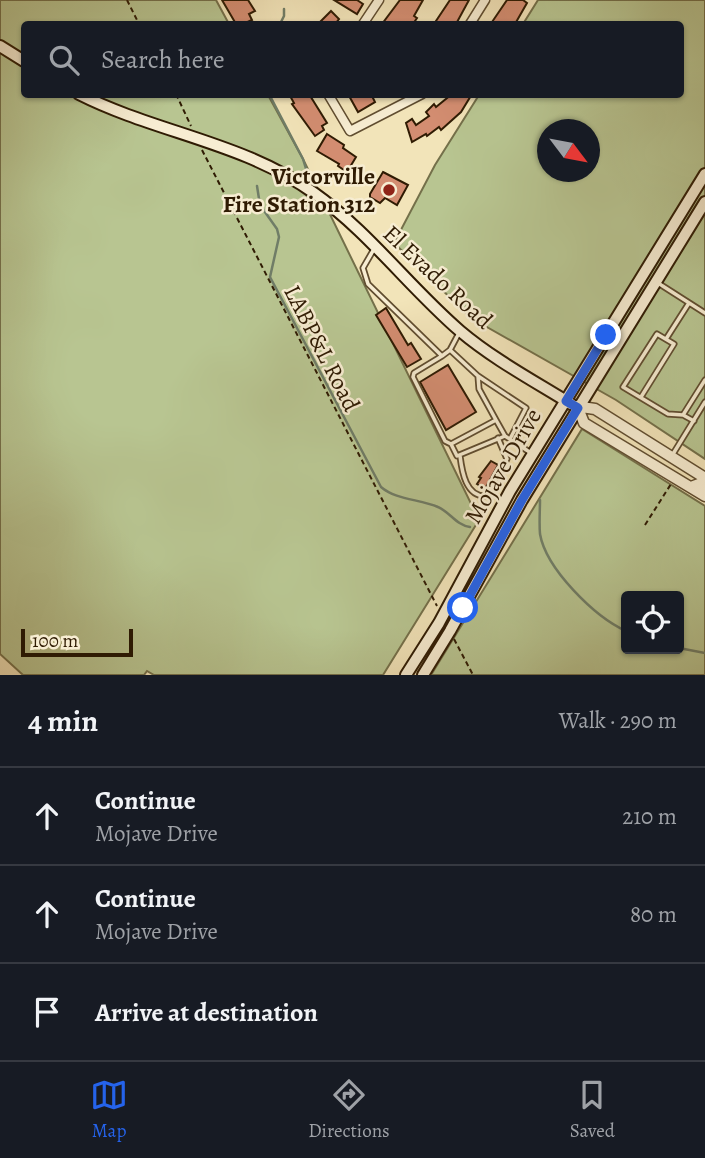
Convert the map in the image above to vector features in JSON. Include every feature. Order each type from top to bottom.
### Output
[{"type":"main road","points":[[0,46],[21,59]]},
{"type":"main road","name":"El Evado Road","points":[[88,98],[125,114],[243,154],[295,180],[335,209],[460,331],[494,356],[571,404]]},
{"type":"main road","name":"Mojave Drive","points":[[423,675],[450,631],[644,274],[705,174]]},
{"type":"main road","name":"Mojave Drive","points":[[407,675],[533,454],[656,282],[705,202]]},
{"type":"main road","points":[[644,274],[656,282]]},
{"type":"street","points":[[365,21],[379,0]]},
{"type":"street","points":[[472,21],[485,0]]},
{"type":"street","points":[[330,98],[350,131],[414,98]]},
{"type":"street","name":"El Evado Road","points":[[571,404],[596,410],[705,478]]},
{"type":"street","name":"El Evado Road","points":[[571,404],[584,423],[705,496]]},
{"type":"street","points":[[691,487],[699,484],[705,488]]},
{"type":"lane","points":[[375,246],[363,268],[368,284],[442,356]]},
{"type":"lane","points":[[656,282],[705,313]]},
{"type":"lane","points":[[666,339],[689,303]]},
{"type":"lane","points":[[460,331],[450,351],[414,373],[413,377],[445,441],[451,444],[460,456],[462,473],[471,490],[480,496],[486,496],[507,459],[498,438]]},
{"type":"lane","points":[[640,397],[674,344],[657,334],[639,366],[623,387],[668,414],[683,415],[694,421]]},
{"type":"lane","points":[[450,351],[478,376],[526,408],[510,439]]},
{"type":"lane","points":[[478,376],[479,389],[505,436],[533,454]]},
{"type":"lane","points":[[683,415],[705,380]]},
{"type":"lane","points":[[671,457],[705,402]]},
{"type":"lane","points":[[451,444],[496,420]]},
{"type":"lane","points":[[460,456],[505,436]]},
{"type":"path","points":[[127,0],[138,21]]},
{"type":"path","name":"LABP&L Road","points":[[178,98],[195,137],[443,616]]},
{"type":"path","points":[[645,524],[675,478]]},
{"type":"path","points":[[450,631],[473,675]]},
{"type":"green space","points":[[0,0],[216,0],[227,21],[21,21],[21,98],[270,98],[303,159],[479,520],[383,675],[154,675],[147,671],[144,675],[23,675],[0,654]]},
{"type":"green space","points":[[538,0],[705,0],[705,459],[616,400],[471,318],[394,243],[435,165],[477,98],[684,98],[684,21],[525,21]]},
{"type":"green space","points":[[582,429],[705,506],[705,675],[431,675]]},
{"type":"building","points":[[222,0],[248,0],[255,11],[249,14],[252,20],[234,21]]},
{"type":"building","points":[[334,0],[357,0],[363,4],[357,14]]},
{"type":"building","points":[[400,0],[423,0],[414,16],[417,18],[415,21],[384,21]]},
{"type":"building","points":[[450,0],[469,0],[458,21],[436,21]]},
{"type":"building","points":[[507,0],[523,0],[527,3],[517,21],[493,21]]},
{"type":"building","points":[[331,11],[339,19],[337,21],[321,21]]},
{"type":"building","points":[[291,98],[311,98],[327,123],[322,126],[324,130],[315,136],[292,104],[294,103]]},
{"type":"building","points":[[350,98],[373,98],[375,102],[358,112]]},
{"type":"building","points":[[447,98],[470,98],[461,112],[441,130],[439,127],[412,142],[406,123],[412,119],[416,125],[429,116],[426,112],[434,104],[436,107]]},
{"type":"building","points":[[327,134],[356,157],[347,172],[317,151]]},
{"type":"building","name":"Victorville Fire Station 312","points":[[383,172],[408,185],[397,205],[385,198],[380,203],[370,197]]},
{"type":"building","points":[[386,308],[408,345],[411,343],[421,359],[407,367],[376,315]]},
{"type":"building","points":[[448,365],[476,412],[446,430],[420,382]]},
{"type":"building","points":[[491,461],[498,465],[485,489],[477,484]]},
{"type":"waterway","points":[[282,21],[284,9]]},
{"type":"waterway","points":[[271,98],[307,172]]},
{"type":"waterway","points":[[257,186],[260,205],[277,229],[279,237],[270,277],[381,487],[401,497],[438,507],[461,524],[470,527]]},
{"type":"waterway","points":[[540,500],[540,534],[552,562],[587,603],[621,628]]},
{"type":"waterway","points":[[684,649],[705,653]]},
{"type":"place","name":"Victorville Fire Station 312","points":[[389,190]]},
{"type":"route","points":[[463,608],[522,500],[578,408],[566,401],[606,335]]}]
